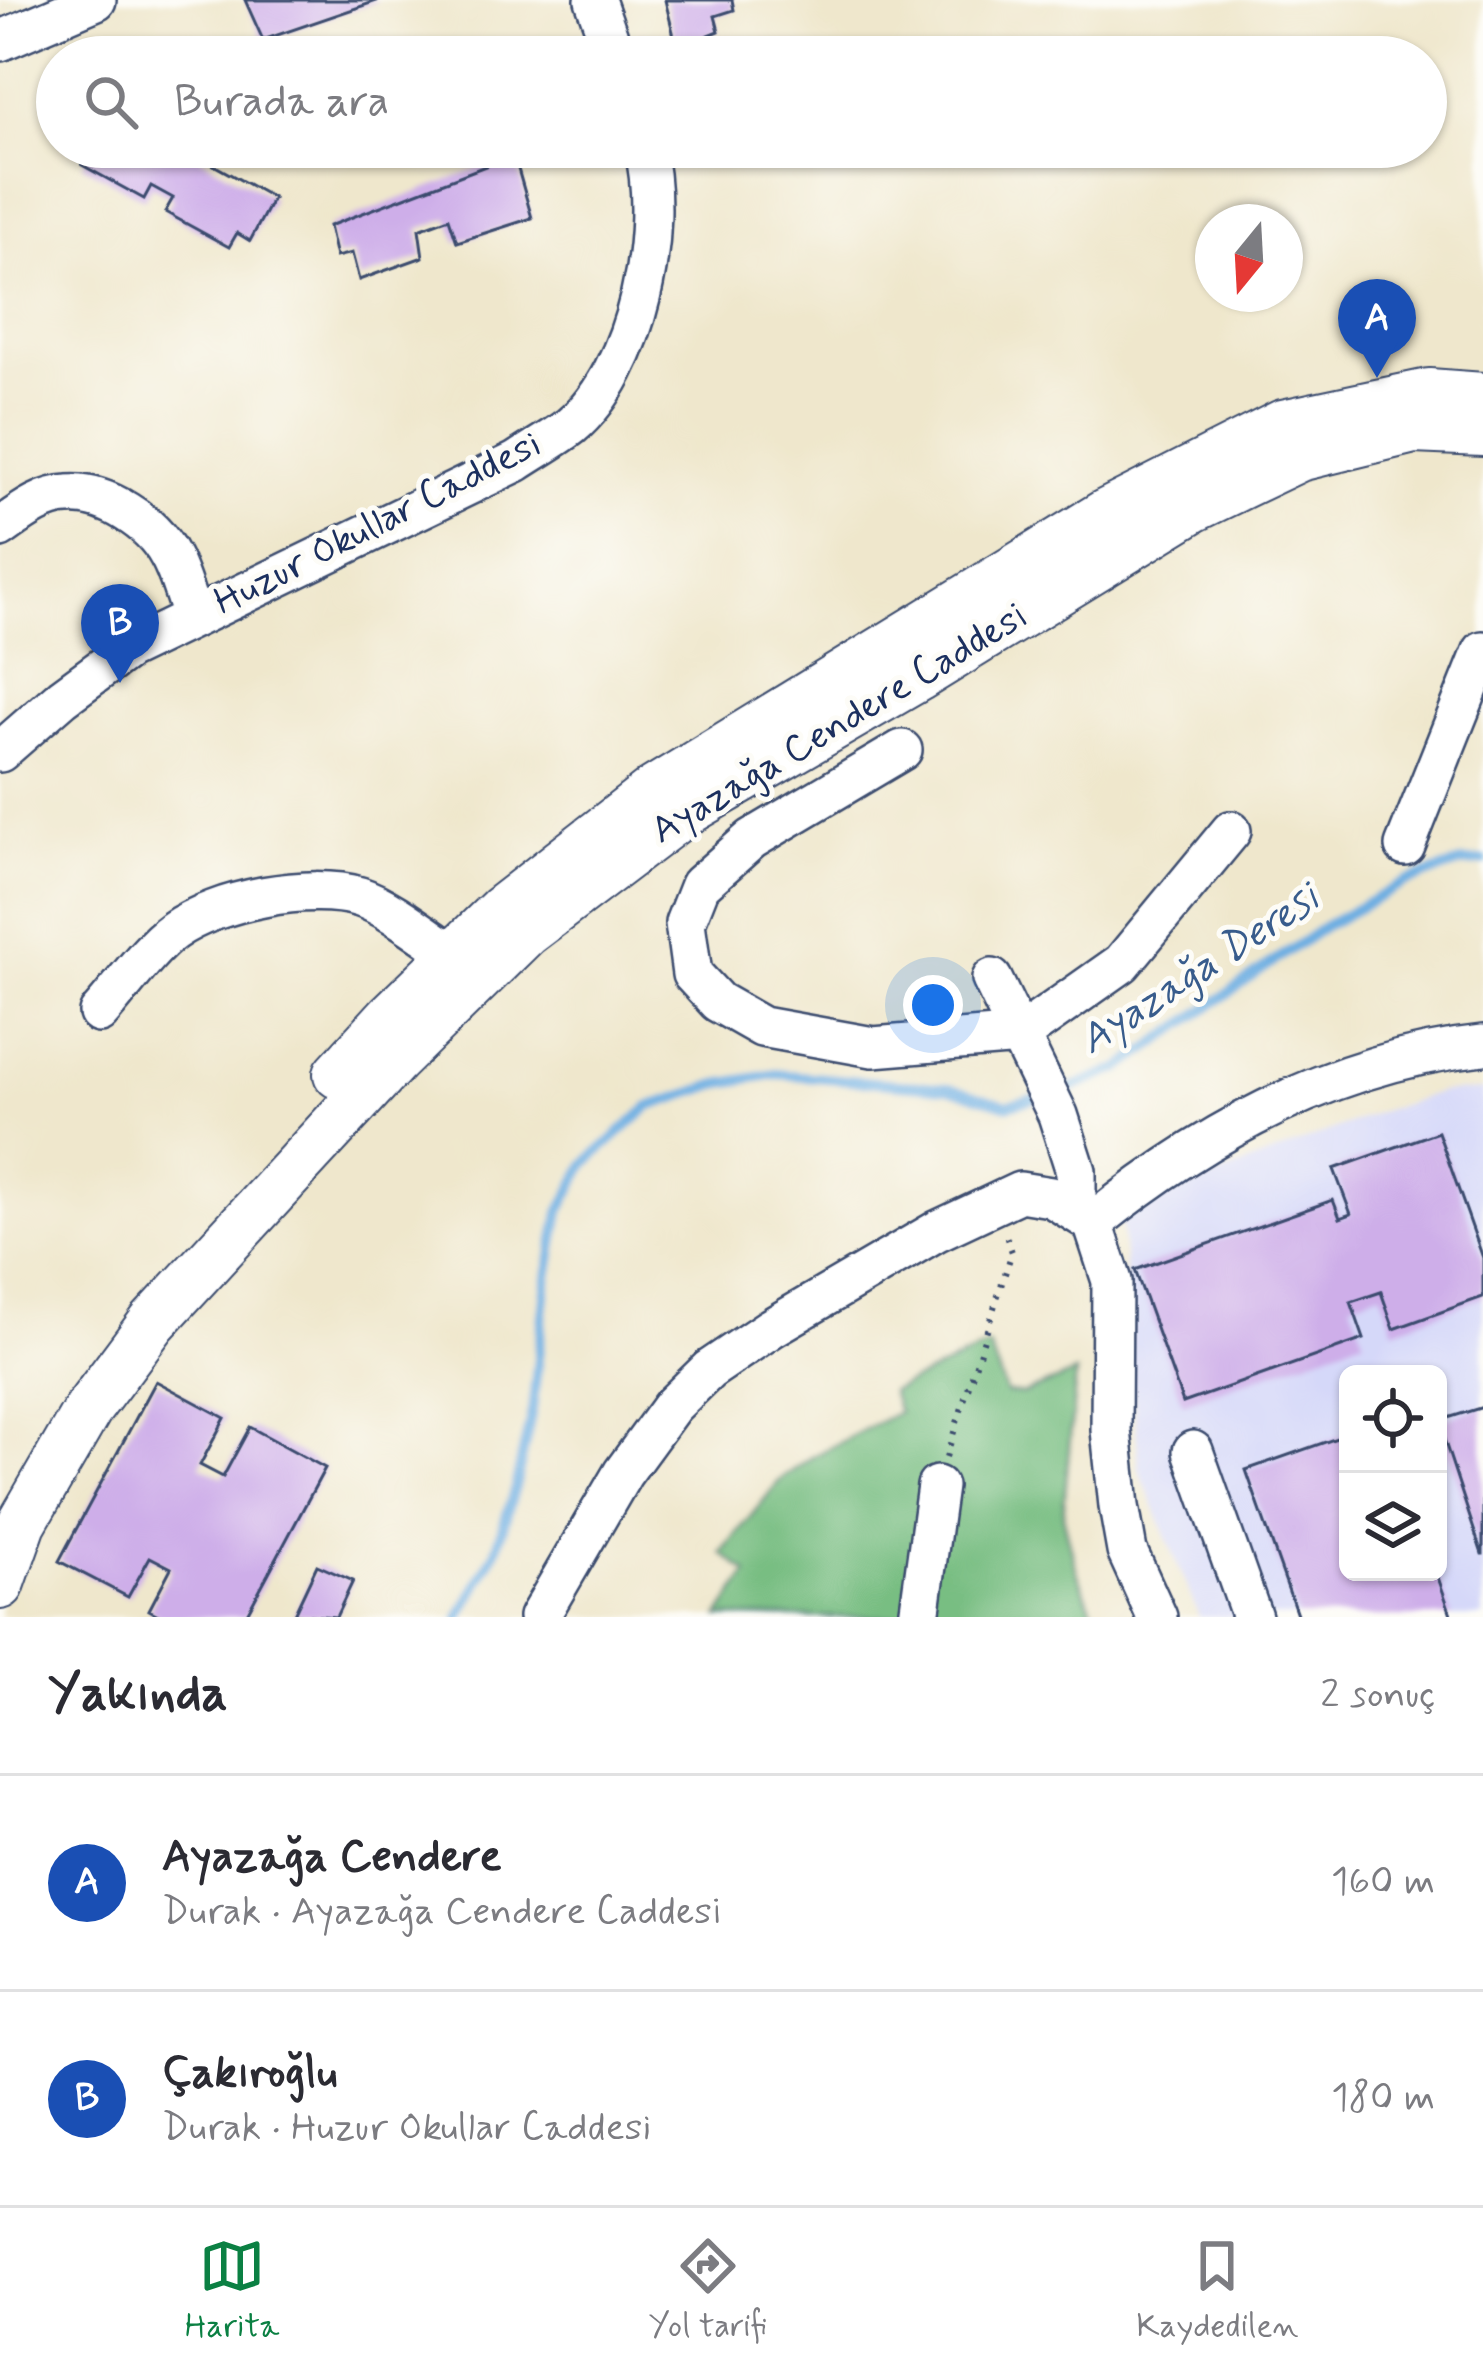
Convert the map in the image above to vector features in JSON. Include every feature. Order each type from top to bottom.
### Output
[{"type":"main road","name":"Ayazağa Cendere Caddesi","points":[[0,1498],[63,1393],[120,1312],[391,1016],[500,910],[655,790],[1105,514],[1283,424],[1429,393],[1483,397]]},
{"type":"main road","name":"Ayazağa Cendere Caddesi","points":[[0,1585],[22,1523],[88,1409],[153,1322],[394,1061],[526,932],[682,814],[918,677],[1193,508],[1299,457],[1414,429],[1483,432]]},
{"type":"street","points":[[0,41],[96,0]]},
{"type":"street","points":[[596,0],[608,36]]},
{"type":"street","name":"Huzur Okullar Caddesi","points":[[0,752],[127,650],[516,462],[572,425],[612,370],[644,284],[652,244],[647,168]]},
{"type":"street","points":[[0,528],[31,506],[67,494],[98,499],[139,519],[169,554],[193,618]]},
{"type":"street","points":[[1406,846],[1483,651]]},
{"type":"street","points":[[902,750],[752,838],[700,885],[685,923],[692,974],[718,1002],[762,1027],[873,1047],[1020,1034],[1122,963],[1231,831]]},
{"type":"street","points":[[99,1013],[173,931],[216,911],[267,896],[314,892],[362,898],[454,955]]},
{"type":"street","points":[[992,979],[1058,1115],[1076,1171],[1084,1217],[1112,1281],[1111,1430],[1119,1507],[1127,1551],[1157,1617]]},
{"type":"street","points":[[1084,1217],[1293,1094],[1428,1051],[1483,1046]]},
{"type":"street","points":[[539,1617],[622,1473],[672,1406],[710,1370],[937,1231],[1021,1192],[1051,1197],[1084,1217]]},
{"type":"street","points":[[1193,1451],[1252,1617]]},
{"type":"street","points":[[919,1617],[937,1486]]},
{"type":"path","points":[[937,1486],[1012,1252],[993,1204]]},
{"type":"shaded area","points":[[1483,1090],[1483,1617],[1199,1617],[1139,1469],[1121,1215],[1375,1113],[1441,1092]]},
{"type":"green space","points":[[989,1346],[1006,1393],[1023,1394],[1076,1373],[1063,1515],[1077,1572],[1095,1617],[719,1617],[748,1573],[721,1553],[780,1480],[812,1457],[898,1412],[891,1391]]},
{"type":"building","points":[[245,0],[377,0],[275,36],[261,36]]},
{"type":"building","points":[[665,0],[732,0],[734,10],[715,16],[719,31],[707,36],[674,36]]},
{"type":"building","points":[[87,168],[219,168],[273,198],[250,241],[237,233],[229,247],[165,212],[173,198],[151,186],[144,199]]},
{"type":"building","points":[[480,168],[518,168],[532,218],[457,242],[449,218],[419,229],[423,257],[359,280],[352,253],[336,257],[329,226]]},
{"type":"building","points":[[1438,1132],[1483,1258],[1483,1297],[1394,1329],[1381,1292],[1351,1302],[1364,1339],[1183,1403],[1135,1270],[1333,1200],[1340,1218],[1351,1214],[1334,1169]]},
{"type":"building","points":[[156,1381],[225,1418],[200,1465],[223,1477],[250,1427],[325,1468],[245,1617],[162,1617],[149,1610],[171,1568],[150,1557],[128,1597],[59,1561]]},
{"type":"building","points":[[1483,1407],[1483,1554],[1447,1448],[1447,1418]]},
{"type":"building","points":[[1339,1437],[1339,1581],[1439,1581],[1452,1617],[1298,1617],[1246,1470]]},
{"type":"building","points":[[317,1565],[353,1581],[336,1617],[294,1614]]},
{"type":"waterway","name":"Ayazağa Deresi","points":[[460,1617],[496,1550],[516,1484],[532,1411],[560,1212],[586,1163],[649,1107],[718,1084],[776,1074],[948,1088],[1008,1105],[1068,1090],[1121,1068],[1325,926],[1406,882],[1461,863],[1483,861]]},
{"type":"place","name":"Ayazağa Cendere","points":[[1377,378]]},
{"type":"place","name":"Çakıroğlu","points":[[120,683]]}]
